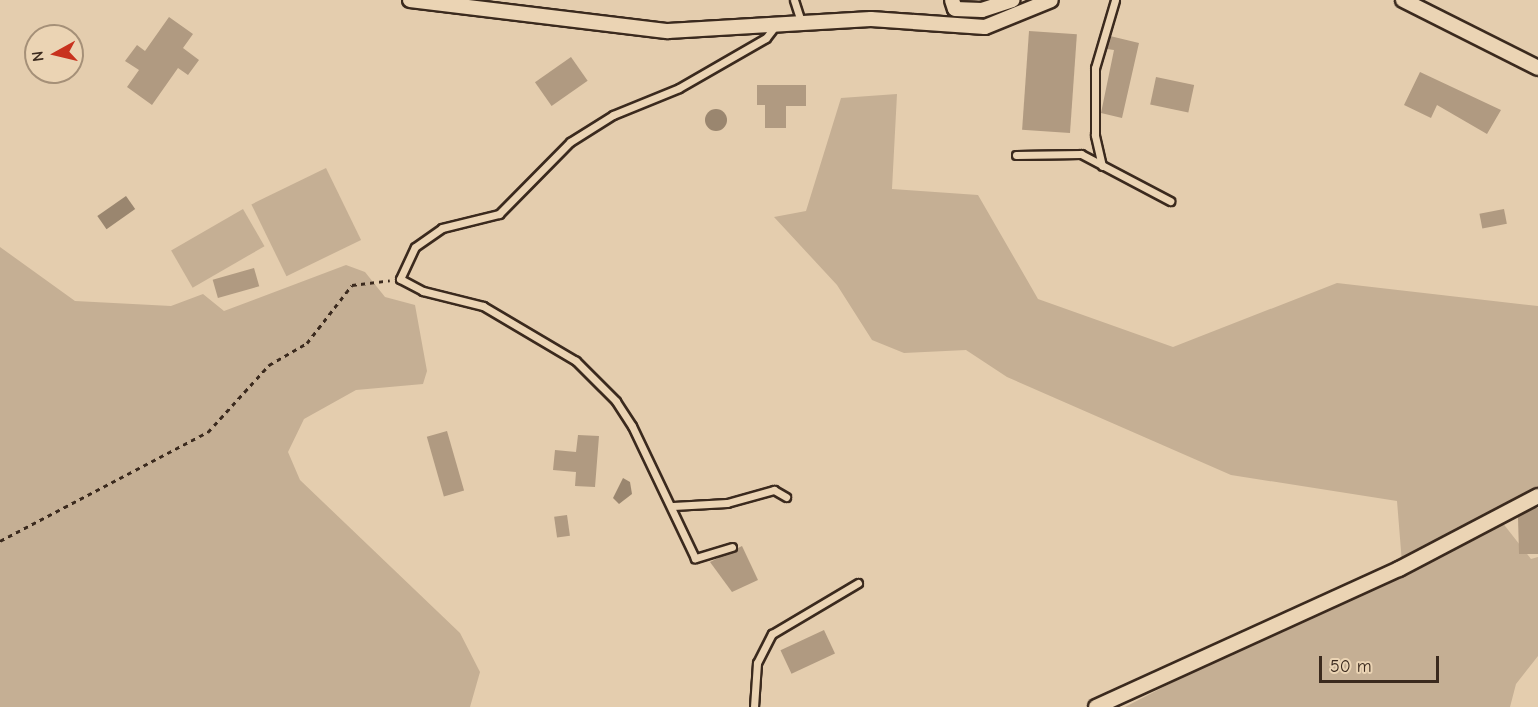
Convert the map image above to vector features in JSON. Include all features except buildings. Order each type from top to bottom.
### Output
[{"type":"street","points":[[410,0],[668,31],[776,26],[801,21],[985,27],[1046,1]]},
{"type":"street","points":[[952,0],[955,9],[982,10],[1012,0]]},
{"type":"street","points":[[1403,0],[1538,68]]},
{"type":"street","points":[[1096,707],[1399,569],[1538,496]]},
{"type":"lane","points":[[794,0],[801,21]]},
{"type":"lane","points":[[1102,166],[1095,135],[1095,68],[1115,0]]},
{"type":"lane","points":[[732,548],[695,558],[673,506],[616,401],[576,362],[483,306],[423,291],[400,279],[415,247],[442,228],[499,214],[570,142],[613,115],[679,88],[766,38],[776,26]]},
{"type":"lane","points":[[1016,155],[1081,154],[1170,201]]},
{"type":"lane","points":[[673,506],[727,503],[774,490],[786,497]]},
{"type":"lane","points":[[754,707],[757,663],[772,634],[858,584]]},
{"type":"path","points":[[0,541],[208,432],[269,365],[307,343],[352,285],[400,279]]},
{"type":"shaded area","points":[[897,94],[892,189],[978,195],[1038,299],[1173,347],[1337,283],[1538,306],[1538,493],[1498,517],[1531,559],[1538,557],[1538,656],[1516,684],[1510,707],[1125,707],[1402,563],[1397,501],[1231,475],[1007,377],[966,350],[904,353],[872,340],[837,285],[774,217],[806,211],[841,98]]},
{"type":"shaded area","points":[[716,109],[724,112],[727,120],[724,128],[716,131],[708,128],[705,120],[708,112]]},
{"type":"shaded area","points":[[326,168],[361,240],[286,276],[251,204]]},
{"type":"shaded area","points":[[126,196],[135,209],[107,229],[97,216]]},
{"type":"shaded area","points":[[243,209],[264,246],[193,288],[171,250]]},
{"type":"shaded area","points":[[0,247],[75,301],[171,306],[203,294],[224,311],[346,265],[365,272],[385,297],[415,305],[427,371],[423,384],[356,390],[304,419],[288,452],[300,480],[460,633],[480,672],[470,707],[0,707]]},
{"type":"shaded area","points":[[623,478],[630,482],[632,494],[619,504],[613,498]]}]
